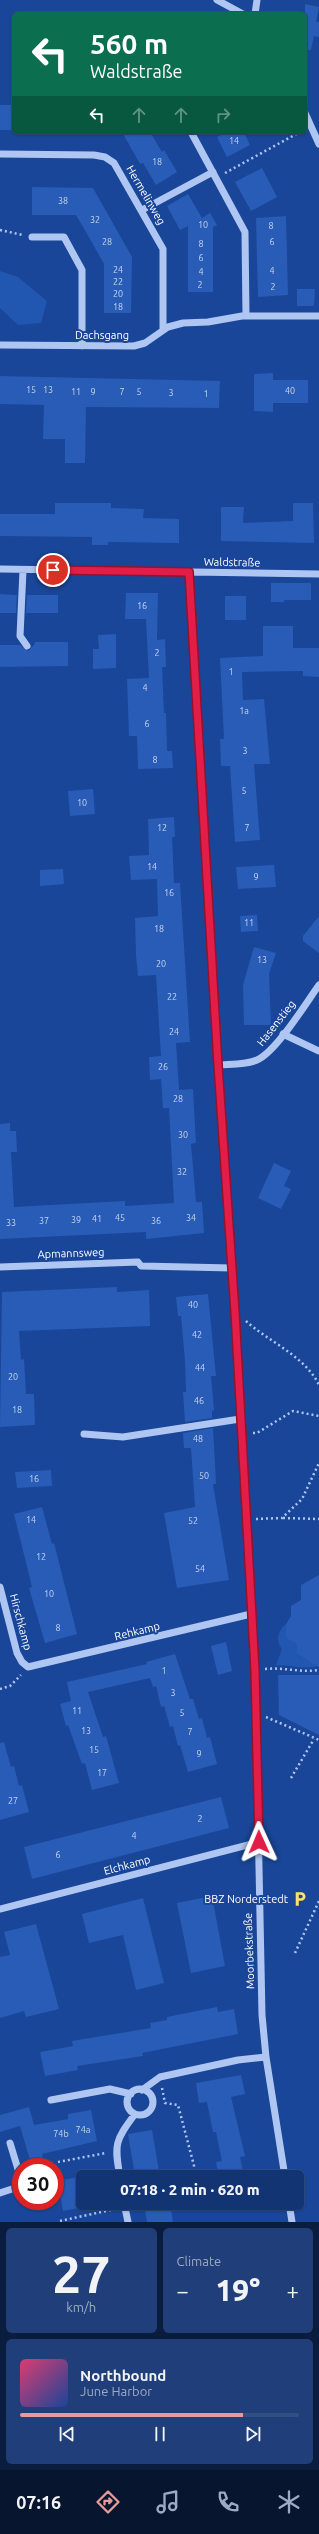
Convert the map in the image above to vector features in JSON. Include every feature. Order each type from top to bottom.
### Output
[{"type":"street","points":[[217,0],[239,12]]},
{"type":"street","points":[[255,12],[257,0]]},
{"type":"street","points":[[307,117],[319,144]]},
{"type":"street","points":[[192,134],[245,232],[246,316]]},
{"type":"street","name":"Hermelinweg","points":[[0,154],[102,156],[116,166],[142,210],[164,253],[163,330]]},
{"type":"street","points":[[142,210],[214,175]]},
{"type":"street","points":[[32,236],[64,237],[82,270],[82,346]]},
{"type":"street","name":"Dachsgang","points":[[0,345],[137,346],[163,330],[183,323],[208,322],[246,316],[319,316]]},
{"type":"street","name":"Waldstraße","points":[[0,569],[319,574]]},
{"type":"street","points":[[23,570],[20,636],[28,646]]},
{"type":"street","name":"Moorbekstraße","points":[[189,572],[218,1065],[235,1312],[255,1670],[259,1842],[259,1942],[266,2058],[284,2170]]},
{"type":"street","name":"Hasenstieg","points":[[218,1065],[258,1060],[271,1050],[319,985]]},
{"type":"street","points":[[283,1034],[319,1051]]},
{"type":"street","name":"Apmannsweg","points":[[0,1267],[138,1262],[141,1266],[232,1268]]},
{"type":"street","points":[[84,1434],[122,1437],[240,1419]]},
{"type":"street","name":"Hirschkamp","points":[[0,1587],[17,1653],[22,1662],[28,1667]]},
{"type":"street","name":"Rehkamp","points":[[28,1667],[251,1614]]},
{"type":"street","name":"Elchkamp","points":[[0,1909],[259,1842]]},
{"type":"street","points":[[51,2100],[110,2089],[131,2094],[142,2090],[160,2077],[238,2060],[266,2058]]},
{"type":"street","points":[[119,2170],[115,2151],[119,2136],[135,2114],[147,2113],[152,2106],[152,2098],[142,2090]]},
{"type":"street","points":[[131,2094],[128,2105],[135,2114]]},
{"type":"street","points":[[10,2143],[15,2158]]},
{"type":"street","points":[[0,2192],[12,2189]]},
{"type":"street","points":[[125,2210],[128,2222]]},
{"type":"street","points":[[290,2210],[292,2222]]},
{"type":"path","points":[[214,175],[296,134]]},
{"type":"path","points":[[0,230],[32,236]]},
{"type":"path","points":[[235,1312],[262,1335],[292,1355],[316,1379],[319,1385]]},
{"type":"path","points":[[241,1432],[257,1433],[293,1411],[319,1416]]},
{"type":"path","points":[[282,1518],[302,1499],[318,1468],[319,1463]]},
{"type":"path","points":[[246,1520],[282,1518],[319,1519]]},
{"type":"path","points":[[0,1689],[10,1686],[28,1667]]},
{"type":"path","points":[[255,1670],[280,1667],[308,1672],[319,1670]]},
{"type":"path","points":[[256,1715],[273,1719],[319,1740]]},
{"type":"path","points":[[291,1778],[314,1739]]},
{"type":"path","points":[[295,1953],[319,1901]]},
{"type":"path","points":[[160,2077],[165,2103],[178,2106],[195,2170]]},
{"type":"path","points":[[64,2161],[115,2151]]},
{"type":"path","points":[[60,2221],[104,2210]]},
{"type":"shaded area","points":[[0,271],[18,277],[47,301],[41,323],[18,325],[0,308]]},
{"type":"shaded area","points":[[286,1624],[286,1637],[297,1644],[297,1654],[309,1661],[318,1653],[319,1666],[303,1667],[276,1665],[282,1649],[278,1636],[283,1626]]},
{"type":"building","points":[[305,4],[319,7],[316,22],[319,22],[319,37],[314,36],[311,50],[307,50],[307,12],[305,12]]},
{"type":"building","points":[[0,105],[12,105],[12,130],[0,130]]},
{"type":"building","points":[[123,134],[151,134],[162,152],[164,150],[177,172],[156,185],[143,163],[140,164]]},
{"type":"building","points":[[223,134],[245,134],[250,145],[227,157],[217,137]]},
{"type":"building","points":[[262,168],[277,197],[251,211],[235,182]]},
{"type":"building","points":[[32,187],[93,188],[132,257],[131,313],[104,313],[104,264],[86,232],[76,215],[32,215]]},
{"type":"building","points":[[188,194],[202,218],[210,213],[217,225],[213,227],[213,292],[188,292],[188,226],[180,230],[167,206]]},
{"type":"building","points":[[286,216],[288,295],[258,297],[256,218]]},
{"type":"building","points":[[297,289],[315,289],[314,306],[297,306]]},
{"type":"building","points":[[273,373],[273,380],[308,380],[308,403],[273,403],[273,412],[254,411],[254,374]]},
{"type":"building","points":[[0,376],[220,381],[219,408],[86,407],[85,463],[65,463],[65,439],[43,439],[44,405],[0,404]]},
{"type":"building","points":[[55,503],[111,503],[111,508],[144,509],[143,518],[179,519],[179,543],[108,542],[108,545],[92,545],[92,537],[0,536],[0,514],[55,514]]},
{"type":"building","points":[[293,503],[313,503],[314,543],[221,541],[221,507],[244,507],[243,523],[293,521]]},
{"type":"building","points":[[271,583],[311,583],[311,600],[284,600],[284,602],[271,602]]},
{"type":"building","points":[[126,593],[158,593],[157,640],[165,639],[166,667],[162,667],[164,713],[166,713],[167,751],[172,751],[173,768],[138,769],[137,736],[129,736],[127,679],[149,678],[146,619],[125,619]]},
{"type":"building","points":[[0,594],[17,595],[16,613],[0,613]]},
{"type":"building","points":[[27,595],[58,595],[58,613],[26,613]]},
{"type":"building","points":[[225,596],[246,596],[246,620],[225,620]]},
{"type":"building","points":[[263,626],[293,626],[293,648],[319,648],[319,677],[303,676],[303,671],[242,672],[243,700],[264,699],[270,764],[254,764],[260,840],[235,842],[230,766],[221,766],[220,739],[224,739],[220,658],[263,656]]},
{"type":"building","points":[[116,634],[116,668],[93,669],[93,649],[99,649],[98,635]]},
{"type":"building","points":[[35,642],[68,642],[68,666],[0,667],[0,645],[20,645],[28,651]]},
{"type":"building","points":[[93,789],[95,814],[70,816],[68,791]]},
{"type":"building","points":[[174,817],[175,837],[172,837],[174,883],[180,883],[190,1042],[176,1043],[179,1090],[193,1089],[196,1143],[191,1144],[196,1202],[202,1202],[204,1233],[146,1239],[146,1232],[0,1239],[0,1124],[10,1123],[10,1131],[16,1131],[17,1152],[11,1152],[14,1207],[125,1201],[125,1206],[174,1203],[169,1108],[163,1108],[161,1079],[150,1080],[149,1057],[161,1056],[156,975],[138,976],[136,955],[135,918],[158,916],[157,879],[131,880],[129,856],[149,855],[148,819]]},
{"type":"building","points":[[274,865],[276,887],[238,889],[236,867]]},
{"type":"building","points":[[63,869],[64,884],[40,886],[40,870]]},
{"type":"building","points":[[257,915],[258,931],[241,932],[240,916]]},
{"type":"building","points":[[319,916],[319,953],[303,941],[303,936]]},
{"type":"building","points":[[254,947],[276,953],[269,974],[271,1025],[244,1025],[243,985]]},
{"type":"building","points":[[274,1163],[291,1171],[284,1186],[291,1189],[281,1209],[258,1198]]},
{"type":"building","points":[[117,1287],[117,1292],[149,1290],[150,1326],[19,1331],[21,1360],[24,1359],[26,1394],[34,1394],[35,1425],[0,1427],[2,1292]]},
{"type":"building","points":[[208,1294],[216,1376],[211,1376],[214,1410],[212,1411],[212,1418],[185,1422],[183,1392],[186,1392],[185,1361],[181,1316],[178,1316],[176,1297]]},
{"type":"building","points":[[213,1428],[216,1484],[213,1484],[229,1580],[177,1588],[164,1513],[195,1507],[191,1448],[184,1448],[183,1433]]},
{"type":"building","points":[[51,1470],[52,1486],[17,1488],[15,1472]]},
{"type":"building","points":[[42,1507],[52,1544],[54,1543],[77,1634],[45,1643],[29,1588],[32,1587],[14,1514]]},
{"type":"building","points":[[319,1575],[319,1667],[297,1654],[297,1644],[286,1638],[286,1624],[291,1616],[291,1606],[301,1600],[301,1585]]},
{"type":"building","points":[[226,1642],[232,1671],[218,1675],[211,1646]]},
{"type":"building","points":[[175,1654],[190,1699],[193,1699],[199,1719],[202,1718],[207,1738],[210,1737],[217,1764],[188,1772],[180,1745],[178,1746],[173,1726],[170,1727],[164,1706],[161,1707],[156,1686],[153,1687],[150,1678],[88,1692],[103,1737],[106,1736],[119,1783],[92,1790],[85,1763],[82,1764],[68,1725],[66,1726],[60,1704],[71,1701],[67,1682],[147,1664],[146,1662]]},
{"type":"building","points":[[278,1675],[319,1675],[319,1735],[279,1715]]},
{"type":"building","points":[[4,1742],[11,1767],[14,1766],[19,1786],[22,1785],[29,1812],[0,1820],[0,1743]]},
{"type":"building","points":[[221,1797],[229,1828],[32,1879],[24,1847]]},
{"type":"building","points":[[212,1896],[225,1966],[191,1973],[177,1903]]},
{"type":"building","points":[[143,1898],[164,1983],[136,1990],[123,1935],[89,1943],[82,1914]]},
{"type":"building","points":[[36,1924],[59,2009],[26,2017],[24,2011],[0,2018],[0,1957],[10,1955],[4,1932]]},
{"type":"building","points":[[217,2007],[218,2012],[234,2009],[238,2034],[142,2053],[143,2056],[77,2066],[78,2070],[45,2076],[40,2052],[73,2046],[72,2041],[151,2028],[150,2023],[167,2020],[167,2017]]},
{"type":"building","points":[[241,2075],[245,2094],[231,2097],[245,2156],[240,2157],[243,2170],[218,2170],[216,2162],[222,2161],[216,2132],[213,2132],[207,2102],[199,2103],[196,2083]]},
{"type":"building","points":[[29,2107],[34,2125],[68,2119],[68,2114],[91,2110],[97,2141],[42,2154],[43,2158],[29,2158],[20,2126],[0,2132],[0,2115]]},
{"type":"building","points":[[152,2130],[159,2170],[134,2170],[128,2134]]},
{"type":"building","points":[[76,2177],[76,2208],[63,2211],[64,2210],[64,2180]]},
{"type":"building","points":[[145,2210],[171,2210],[173,2222],[147,2222]]},
{"type":"place","name":"BBZ Norderstedt","points":[[300,1899]]},
{"type":"route","points":[[53,570],[189,572],[218,1065],[235,1312],[255,1670],[259,1842]]}]
